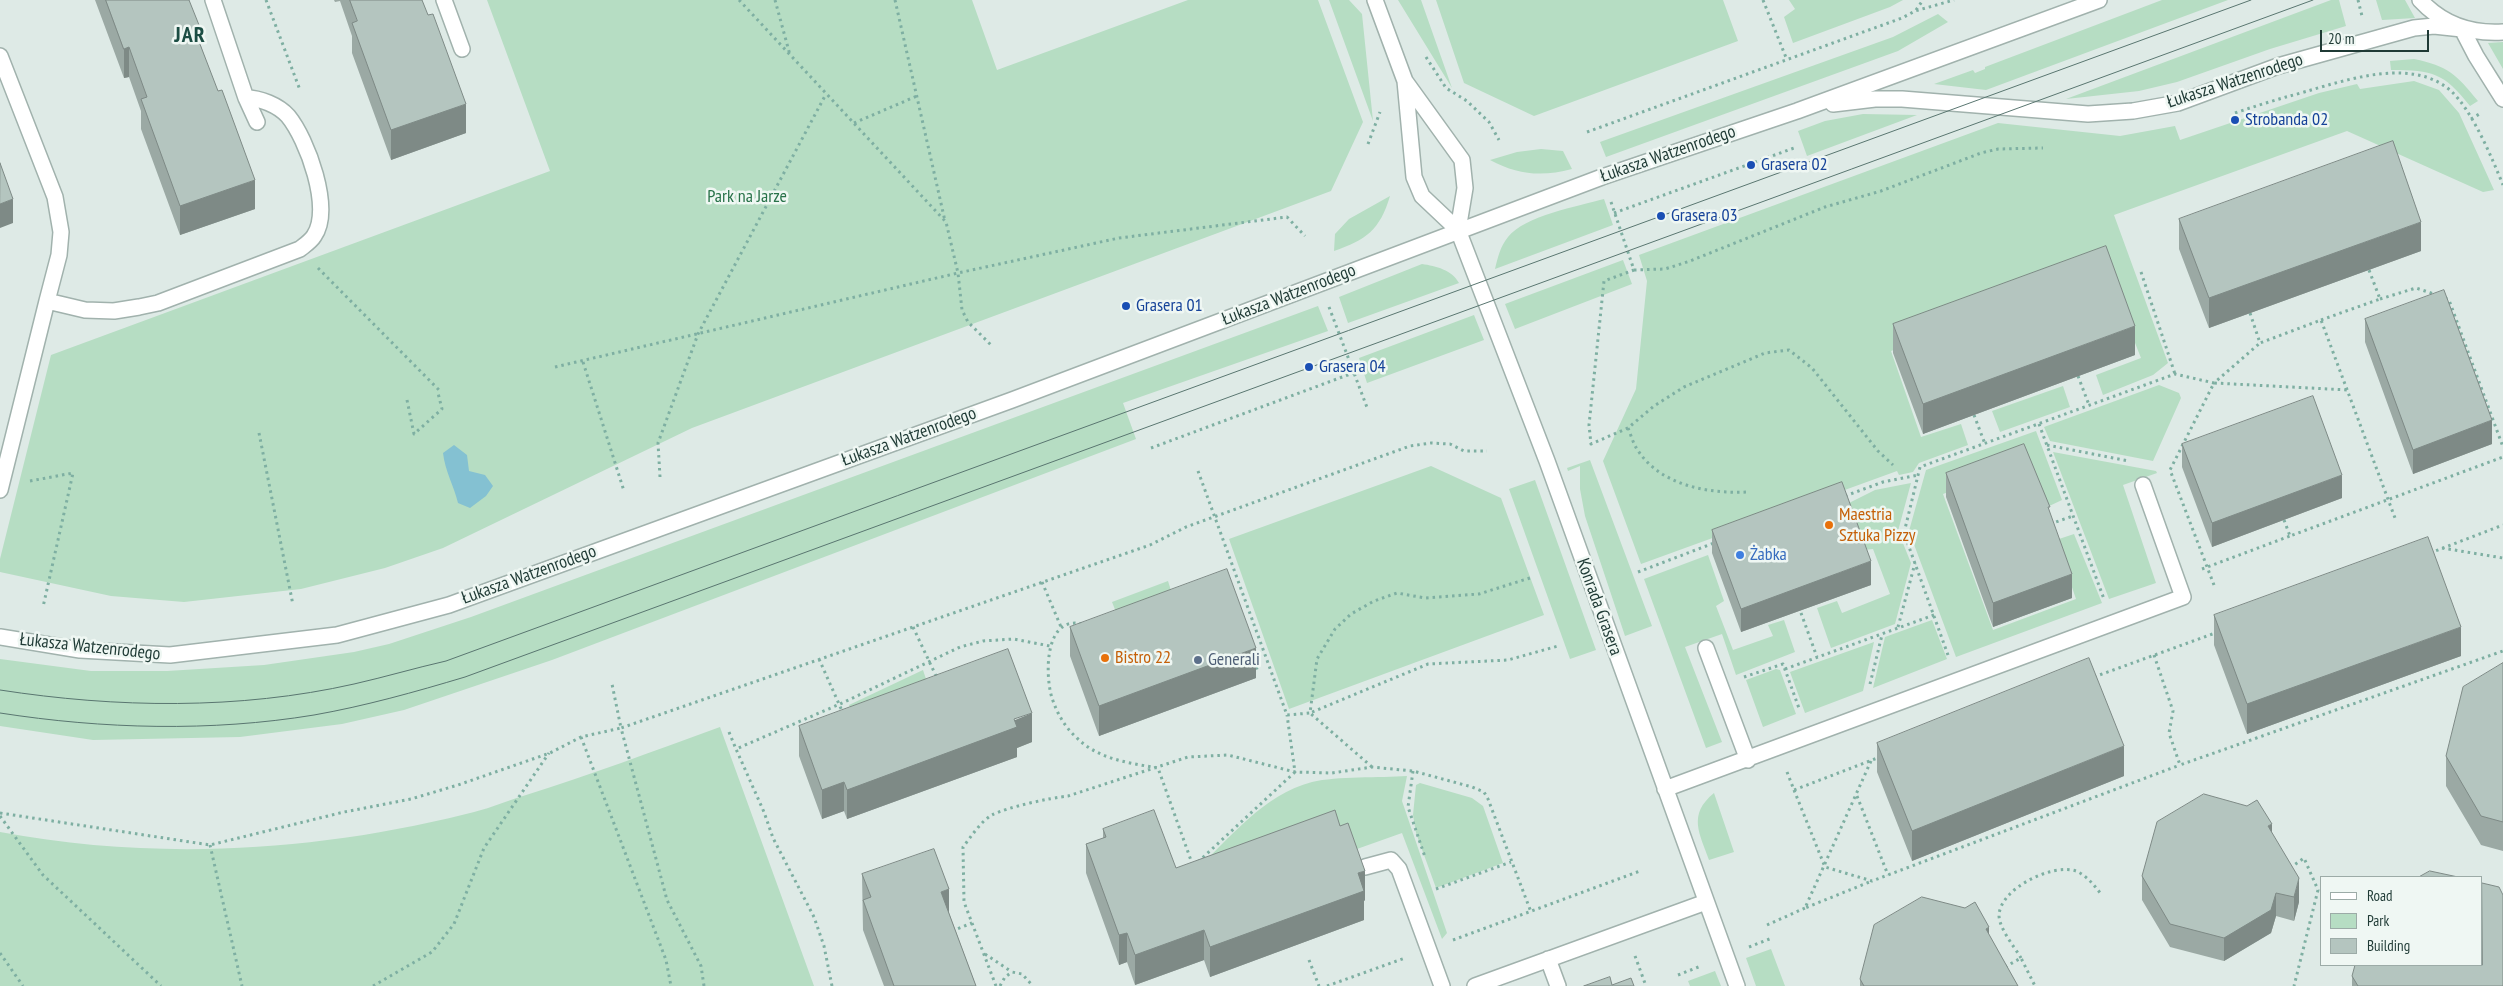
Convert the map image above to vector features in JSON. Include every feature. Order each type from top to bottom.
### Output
[{"type":"street","points":[[213,0],[246,98],[257,122]]},
{"type":"street","points":[[444,0],[462,49]]},
{"type":"street","name":"Konrada Grasera","points":[[1375,0],[1405,81],[1414,178],[1422,196],[1458,230],[1546,461],[1737,986]]},
{"type":"street","name":"Łukasza Watzenrodego","points":[[0,637],[80,650],[170,654],[337,635],[440,607],[1021,397],[1602,177],[1797,111],[2099,0]]},
{"type":"street","points":[[2420,0],[2430,11],[2462,29],[2476,56],[2503,99]]},
{"type":"street","name":"Łukasza Watzenrodego","points":[[1797,111],[1875,99],[1935,100],[2023,110],[2088,114],[2133,110],[2178,103],[2278,66],[2414,28],[2434,26],[2503,32]]},
{"type":"street","points":[[0,56],[55,197],[61,232],[59,255],[0,489]]},
{"type":"street","name":"Konrada Grasera","points":[[1405,81],[1462,160],[1465,188],[1458,230]]},
{"type":"street","points":[[47,301],[86,310],[114,311],[158,303],[300,250],[315,235],[322,204],[319,185],[296,128],[286,115],[257,98],[246,98]]},
{"type":"street","points":[[1665,789],[1748,760],[2183,597],[2143,485]]},
{"type":"street","points":[[1706,648],[1748,760]]},
{"type":"street","points":[[1365,867],[1391,860],[1399,869],[1442,986]]},
{"type":"street","points":[[1475,986],[1706,902]]},
{"type":"street","points":[[1548,959],[1558,986]]},
{"type":"path","points":[[266,0],[305,104],[286,115]]},
{"type":"path","points":[[739,0],[946,222]]},
{"type":"path","points":[[775,0],[791,56]]},
{"type":"path","points":[[895,0],[958,273],[962,310],[968,322],[992,346]]},
{"type":"path","points":[[1763,0],[1787,60]]},
{"type":"path","points":[[1915,10],[1923,0]]},
{"type":"path","points":[[1586,132],[1902,18],[1915,10],[1954,0]]},
{"type":"path","points":[[2358,0],[2364,23]]},
{"type":"path","points":[[1424,54],[1446,88],[1467,101],[1489,122],[1499,140]]},
{"type":"path","points":[[2228,116],[2273,99],[2349,78],[2399,74],[2419,75],[2437,80],[2453,93],[2471,119],[2492,158],[2503,185]]},
{"type":"path","points":[[660,477],[658,443],[698,334],[826,94]]},
{"type":"path","points":[[854,123],[917,96]]},
{"type":"path","points":[[1368,144],[1382,109]]},
{"type":"path","points":[[2471,119],[2484,112]]},
{"type":"path","points":[[1614,213],[1794,148]]},
{"type":"path","points":[[1893,464],[1878,451],[1812,368],[1789,350],[1764,353],[1684,387],[1654,406],[1628,428],[1591,444],[1589,425],[1604,281],[1634,270],[1665,269],[1690,261],[1825,207],[1880,190],[1981,153],[1998,149],[2043,148]]},
{"type":"path","points":[[1609,197],[1634,270]]},
{"type":"path","points":[[555,368],[958,273],[1119,238],[1286,217],[1305,236]]},
{"type":"path","points":[[300,250],[440,393],[442,409],[414,434],[407,400]]},
{"type":"path","points":[[2369,270],[2380,299]]},
{"type":"path","points":[[2141,272],[2175,374]]},
{"type":"path","points":[[2214,585],[2170,470],[2214,383],[2260,343],[2380,299],[2416,288],[2450,300],[2503,447]]},
{"type":"path","points":[[1327,302],[1368,410]]},
{"type":"path","points":[[2250,313],[2260,343]]},
{"type":"path","points":[[2321,320],[2395,518]]},
{"type":"path","points":[[583,362],[624,491]]},
{"type":"path","points":[[2466,375],[2476,371]]},
{"type":"path","points":[[1151,448],[1353,373]]},
{"type":"path","points":[[1951,664],[1904,533],[1920,467],[2175,374],[2214,383],[2348,390]]},
{"type":"path","points":[[2078,376],[2089,406]]},
{"type":"path","points":[[1974,415],[1985,444]]},
{"type":"path","points":[[2039,424],[2106,606]]},
{"type":"path","points":[[1628,428],[1637,450],[1661,474],[1687,485],[1720,494],[1747,492]]},
{"type":"path","points":[[258,433],[293,605]]},
{"type":"path","points":[[0,814],[210,845],[344,812],[411,799],[458,786],[550,753],[581,737],[621,728],[1150,544],[1186,527],[1410,446],[1430,443],[1450,444],[1464,451],[1487,451]]},
{"type":"path","points":[[2047,445],[2132,462]]},
{"type":"path","points":[[2284,520],[2290,536],[2503,457]]},
{"type":"path","points":[[2160,468],[2170,470]]},
{"type":"path","points":[[1198,472],[1288,715],[1295,772]]},
{"type":"path","points":[[0,489],[73,473],[43,607]]},
{"type":"path","points":[[1838,498],[1884,482],[1918,475]]},
{"type":"path","points":[[2048,525],[2073,516]]},
{"type":"path","points":[[2424,555],[2503,525]]},
{"type":"path","points":[[1638,572],[1720,542]]},
{"type":"path","points":[[2442,548],[2503,558]]},
{"type":"path","points":[[1898,628],[1915,562]]},
{"type":"path","points":[[1310,713],[1317,659],[1335,629],[1350,614],[1374,601],[1397,593],[1425,598],[1479,594],[1533,577]]},
{"type":"path","points":[[1232,583],[1238,581]]},
{"type":"path","points":[[1042,582],[1061,627]]},
{"type":"path","points":[[1801,613],[1817,657]]},
{"type":"path","points":[[1785,668],[1934,615]]},
{"type":"path","points":[[1089,627],[1079,623],[1061,627],[1055,632],[1050,646],[1048,674],[1051,696],[1060,719],[1076,738],[1097,752],[1124,763],[1158,768]]},
{"type":"path","points":[[913,626],[931,662],[939,686]]},
{"type":"path","points":[[2092,678],[2226,628]]},
{"type":"path","points":[[1869,686],[1882,634]]},
{"type":"path","points":[[736,749],[840,704],[960,648],[983,641],[1014,639],[1050,646]]},
{"type":"path","points":[[1288,715],[1310,713],[1428,664],[1508,660],[1558,646]]},
{"type":"path","points":[[1767,924],[1872,881],[2180,765],[2503,650]]},
{"type":"path","points":[[1252,654],[1258,672]]},
{"type":"path","points":[[2154,655],[2173,711],[2169,733],[2180,765]]},
{"type":"path","points":[[819,659],[846,721]]},
{"type":"path","points":[[612,684],[621,728],[667,900],[701,966],[704,986]]},
{"type":"path","points":[[1310,713],[1372,767]]},
{"type":"path","points":[[729,732],[764,812],[773,838],[814,917],[824,946],[832,986]]},
{"type":"path","points":[[581,737],[666,960],[671,986]]},
{"type":"path","points":[[373,986],[432,952],[454,924],[484,848],[550,753]]},
{"type":"path","points":[[1794,790],[1890,753]]},
{"type":"path","points":[[996,986],[964,902],[963,847],[991,815],[1050,798],[1068,796],[1188,757],[1228,755],[1295,772],[1332,773],[1372,767],[1413,771],[1472,786],[1484,792],[1488,799],[1531,912]]},
{"type":"path","points":[[1805,908],[1825,867],[1871,760]]},
{"type":"path","points":[[1784,763],[1825,867]]},
{"type":"path","points":[[1158,768],[1193,866]]},
{"type":"path","points":[[1413,771],[1408,807],[1426,862]]},
{"type":"path","points":[[1190,874],[1193,866],[1295,772]]},
{"type":"path","points":[[1856,796],[1888,875]]},
{"type":"path","points":[[0,814],[43,875],[161,986]]},
{"type":"path","points":[[210,845],[242,986]]},
{"type":"path","points":[[2282,874],[2304,858],[2318,890],[2294,986]]},
{"type":"path","points":[[1436,890],[1511,862]]},
{"type":"path","points":[[1825,867],[1872,881]]},
{"type":"path","points":[[2035,986],[2001,923],[1999,915],[2006,899],[2014,891],[2037,876],[2050,871],[2065,870],[2076,872],[2090,880],[2102,894]]},
{"type":"path","points":[[1327,986],[1640,871]]},
{"type":"path","points":[[1433,880],[1440,898]]},
{"type":"path","points":[[945,933],[972,923]]},
{"type":"path","points":[[1452,931],[1454,940]]},
{"type":"path","points":[[1743,950],[1772,938]]},
{"type":"path","points":[[1633,952],[1646,986]]},
{"type":"path","points":[[0,953],[23,986]]},
{"type":"path","points":[[984,954],[1012,972],[1022,974],[1033,986]]},
{"type":"path","points":[[1997,972],[2021,958]]},
{"type":"path","points":[[1309,960],[1319,986]]},
{"type":"path","points":[[1678,975],[1704,964]]},
{"type":"path","points":[[1000,986],[1005,977],[1012,972]]},
{"type":"green space","name":"Park na Jarze","points":[[487,0],[972,0],[997,70],[1188,0],[1318,0],[1363,122],[1331,191],[692,428],[443,548],[385,568],[301,589],[184,602],[111,596],[0,572],[0,559],[51,355],[550,171]]},
{"type":"green space","points":[[1329,0],[1349,0],[1362,14],[1373,121]]},
{"type":"green space","points":[[1398,0],[1421,0],[1452,88]]},
{"type":"green space","points":[[1436,0],[1723,0],[1738,41],[1534,116],[1464,83]]},
{"type":"green space","points":[[1789,0],[1903,0],[1890,7],[1793,43],[1784,17],[1795,9]]},
{"type":"green space","points":[[2162,0],[2228,0],[1986,90],[1934,84],[1973,70],[1975,73],[1985,69],[1985,67]]},
{"type":"green space","points":[[2331,0],[2339,0],[2346,26],[2270,49],[2177,82],[2139,91],[2066,99]]},
{"type":"green space","points":[[2376,0],[2405,0],[2415,18],[2382,20]]},
{"type":"green space","points":[[1938,14],[1948,22],[1898,51],[1606,157],[1600,142],[1893,37]]},
{"type":"green space","points":[[2503,42],[2503,69],[2488,43]]},
{"type":"green space","points":[[2414,59],[2450,72],[2464,84],[2478,101],[2470,106],[2453,86],[2445,80],[2428,73],[2391,70],[2390,61]]},
{"type":"green space","points":[[2414,81],[2439,90],[2459,113],[2494,190],[2483,192],[2347,131],[2114,215],[2168,363],[2153,375],[2103,395],[2096,375],[2141,358],[2107,272],[1891,351],[1921,437],[1961,424],[1968,445],[1919,463],[1913,472],[1899,475],[1897,471],[1641,564],[1603,461],[1636,389],[1647,281],[1639,255],[1998,123],[2120,136],[2175,126],[2180,140],[2319,93],[2357,84],[2360,89]]},
{"type":"green space","points":[[1863,114],[1917,115],[1807,156],[1798,131],[1825,121]]},
{"type":"green space","points":[[1541,149],[1563,151],[1572,169],[1540,174],[1520,172],[1490,160],[1517,152]]},
{"type":"green space","points":[[1390,196],[1382,217],[1370,232],[1355,243],[1334,251],[1335,234],[1349,219]]},
{"type":"green space","points":[[1604,199],[1613,225],[1495,269],[1500,252],[1508,237],[1526,223],[1553,213]]},
{"type":"green space","points":[[1623,260],[1632,284],[1515,329],[1505,304]]},
{"type":"green space","points":[[1422,264],[1438,267],[1448,272],[1459,283],[1348,323],[1339,297]]},
{"type":"green space","points":[[1318,306],[1328,331],[1123,403],[1136,439],[552,660],[404,710],[342,724],[240,737],[93,740],[0,726],[0,659],[91,671],[167,671],[264,665],[354,652],[389,644],[471,617]]},
{"type":"green space","points":[[1474,315],[1484,340],[1367,383],[1359,358]]},
{"type":"green space","points":[[2159,385],[2179,393],[2181,398],[2153,461],[2050,441],[2044,427]]},
{"type":"green space","points":[[2063,386],[2070,407],[2000,432],[1992,411]]},
{"type":"green space","points":[[2036,431],[2062,500],[2045,508],[2028,463],[1943,494],[1993,630],[2076,599],[2056,540],[2074,534],[2102,603],[1956,657],[1909,531],[1926,470]]},
{"type":"green space","points":[[2053,452],[2156,471],[2157,473],[2123,485],[2156,583],[2109,599]]},
{"type":"green space","points":[[1590,460],[1652,626],[1625,636],[1585,516],[1580,489],[1580,466],[1568,471],[1567,468]]},
{"type":"green space","points":[[1431,466],[1501,498],[1544,615],[1289,709],[1229,539]]},
{"type":"green space","points":[[1535,480],[1596,650],[1570,659],[1509,489]]},
{"type":"green space","points":[[1911,483],[1898,531],[1911,563],[1895,624],[1831,648],[1817,608],[1837,601],[1842,613],[1890,594],[1873,549],[1862,550],[1847,504],[1875,490]]},
{"type":"green space","points":[[1708,555],[1724,601],[1716,606],[1733,650],[1773,636],[1768,625],[1784,620],[1795,652],[1736,675],[1722,634],[1685,647],[1722,742],[1706,748],[1644,579]]},
{"type":"green space","points":[[1168,581],[1173,597],[1118,617],[1112,602]]},
{"type":"green space","points":[[1932,620],[1947,659],[1873,688],[1885,637]]},
{"type":"green space","points":[[1874,642],[1863,691],[1805,713],[1790,672]]},
{"type":"green space","points":[[1776,669],[1780,670],[1796,714],[1763,727],[1746,680]]},
{"type":"green space","points":[[923,670],[935,706],[860,733],[849,705]]},
{"type":"green space","points":[[720,727],[814,986],[0,986],[0,832],[58,841],[117,847],[175,849],[234,848],[350,837],[408,827],[480,810]]},
{"type":"green space","points":[[1407,776],[1402,801],[1447,933],[1442,939],[1402,833],[1340,855],[1195,871],[1248,819],[1278,796],[1295,788],[1322,780]]},
{"type":"green space","points":[[1420,783],[1472,798],[1483,806],[1503,863],[1436,888],[1416,833],[1413,815],[1416,785]]},
{"type":"green space","points":[[1714,793],[1734,852],[1709,860],[1700,833],[1698,817],[1706,801]]},
{"type":"green space","points":[[1771,949],[1785,986],[1756,986],[1746,958]]},
{"type":"green space","points":[[1715,971],[1721,986],[1690,986],[1688,981]]},
{"type":"water","points":[[454,445],[467,455],[469,471],[485,475],[493,486],[486,496],[470,508],[458,503],[446,466],[443,453]]},
{"type":"building","points":[[106,0],[189,0],[199,25],[193,26],[218,91],[222,90],[255,180],[180,206],[141,99],[147,97],[129,47],[124,49]]},
{"type":"building","points":[[350,0],[422,0],[428,15],[433,14],[466,104],[391,130],[352,23],[357,21]]},
{"type":"building","points":[[2393,141],[2421,222],[2209,298],[2179,219]]},
{"type":"building","points":[[0,163],[13,199],[0,204]]},
{"type":"building","points":[[2106,246],[2135,326],[1923,404],[1893,324]]},
{"type":"building","points":[[2444,290],[2492,420],[2413,450],[2365,319]]},
{"type":"building","points":[[2313,396],[2342,475],[2212,523],[2182,444]]},
{"type":"building","points":[[2024,444],[2050,507],[2048,507],[2072,574],[1993,603],[1946,473]]},
{"type":"building","points":[[1842,482],[1871,561],[1741,609],[1712,530]]},
{"type":"building","points":[[2428,537],[2461,627],[2247,704],[2214,615]]},
{"type":"building","points":[[1227,569],[1256,648],[1099,706],[1070,627]]},
{"type":"building","points":[[1008,649],[1032,713],[1014,719],[1017,727],[847,790],[844,782],[822,790],[799,726]]},
{"type":"building","points":[[2089,658],[2124,746],[1912,831],[1877,743]]},
{"type":"building","points":[[2503,663],[2503,822],[2481,816],[2446,756],[2463,687]]},
{"type":"building","points":[[2204,794],[2247,806],[2257,800],[2272,824],[2268,826],[2299,878],[2294,897],[2276,893],[2271,910],[2224,938],[2170,924],[2142,876],[2157,822]]},
{"type":"building","points":[[1154,810],[1176,868],[1335,810],[1340,826],[1348,823],[1365,871],[1358,873],[1364,891],[1210,947],[1204,930],[1135,955],[1127,933],[1119,935],[1086,844],[1106,837],[1103,829]]},
{"type":"building","points":[[934,849],[949,889],[941,892],[976,986],[894,986],[863,900],[871,897],[862,874]]},
{"type":"building","points":[[2430,871],[2453,876],[2421,876]]},
{"type":"building","points":[[2483,883],[2499,887],[2503,895],[2503,986],[2358,986],[2352,976],[2355,966],[2483,966]]},
{"type":"building","points":[[1922,897],[1965,908],[1975,902],[1989,927],[1986,929],[2018,986],[1864,986],[1860,979],[1874,925]]},
{"type":"building","points":[[1610,977],[1612,985],[1631,978],[1634,986],[1584,986]]},
{"type":"tram line","points":[[0,690],[44,696],[133,703],[222,702],[311,692],[354,684],[446,661],[2251,0]]},
{"type":"tram line","points":[[0,713],[117,725],[197,726],[236,724],[314,715],[390,698],[465,677],[2313,0]]},
{"type":"place","name":"Strobanda 02","points":[[2235,120]]},
{"type":"place","name":"Grasera 02","points":[[1751,165]]},
{"type":"place","name":"Grasera 03","points":[[1661,216]]},
{"type":"place","name":"Grasera 01","points":[[1126,306]]},
{"type":"place","name":"Grasera 04","points":[[1309,367]]},
{"type":"place","name":"Maestria Sztuka Pizzy","points":[[1829,525]]},
{"type":"place","name":"Żabka","points":[[1740,555]]},
{"type":"place","name":"Bistro 22","points":[[1105,658]]},
{"type":"place","name":"Generali","points":[[1198,660]]},
{"type":"district","name":"JAR","points":[[190,36]]}]
